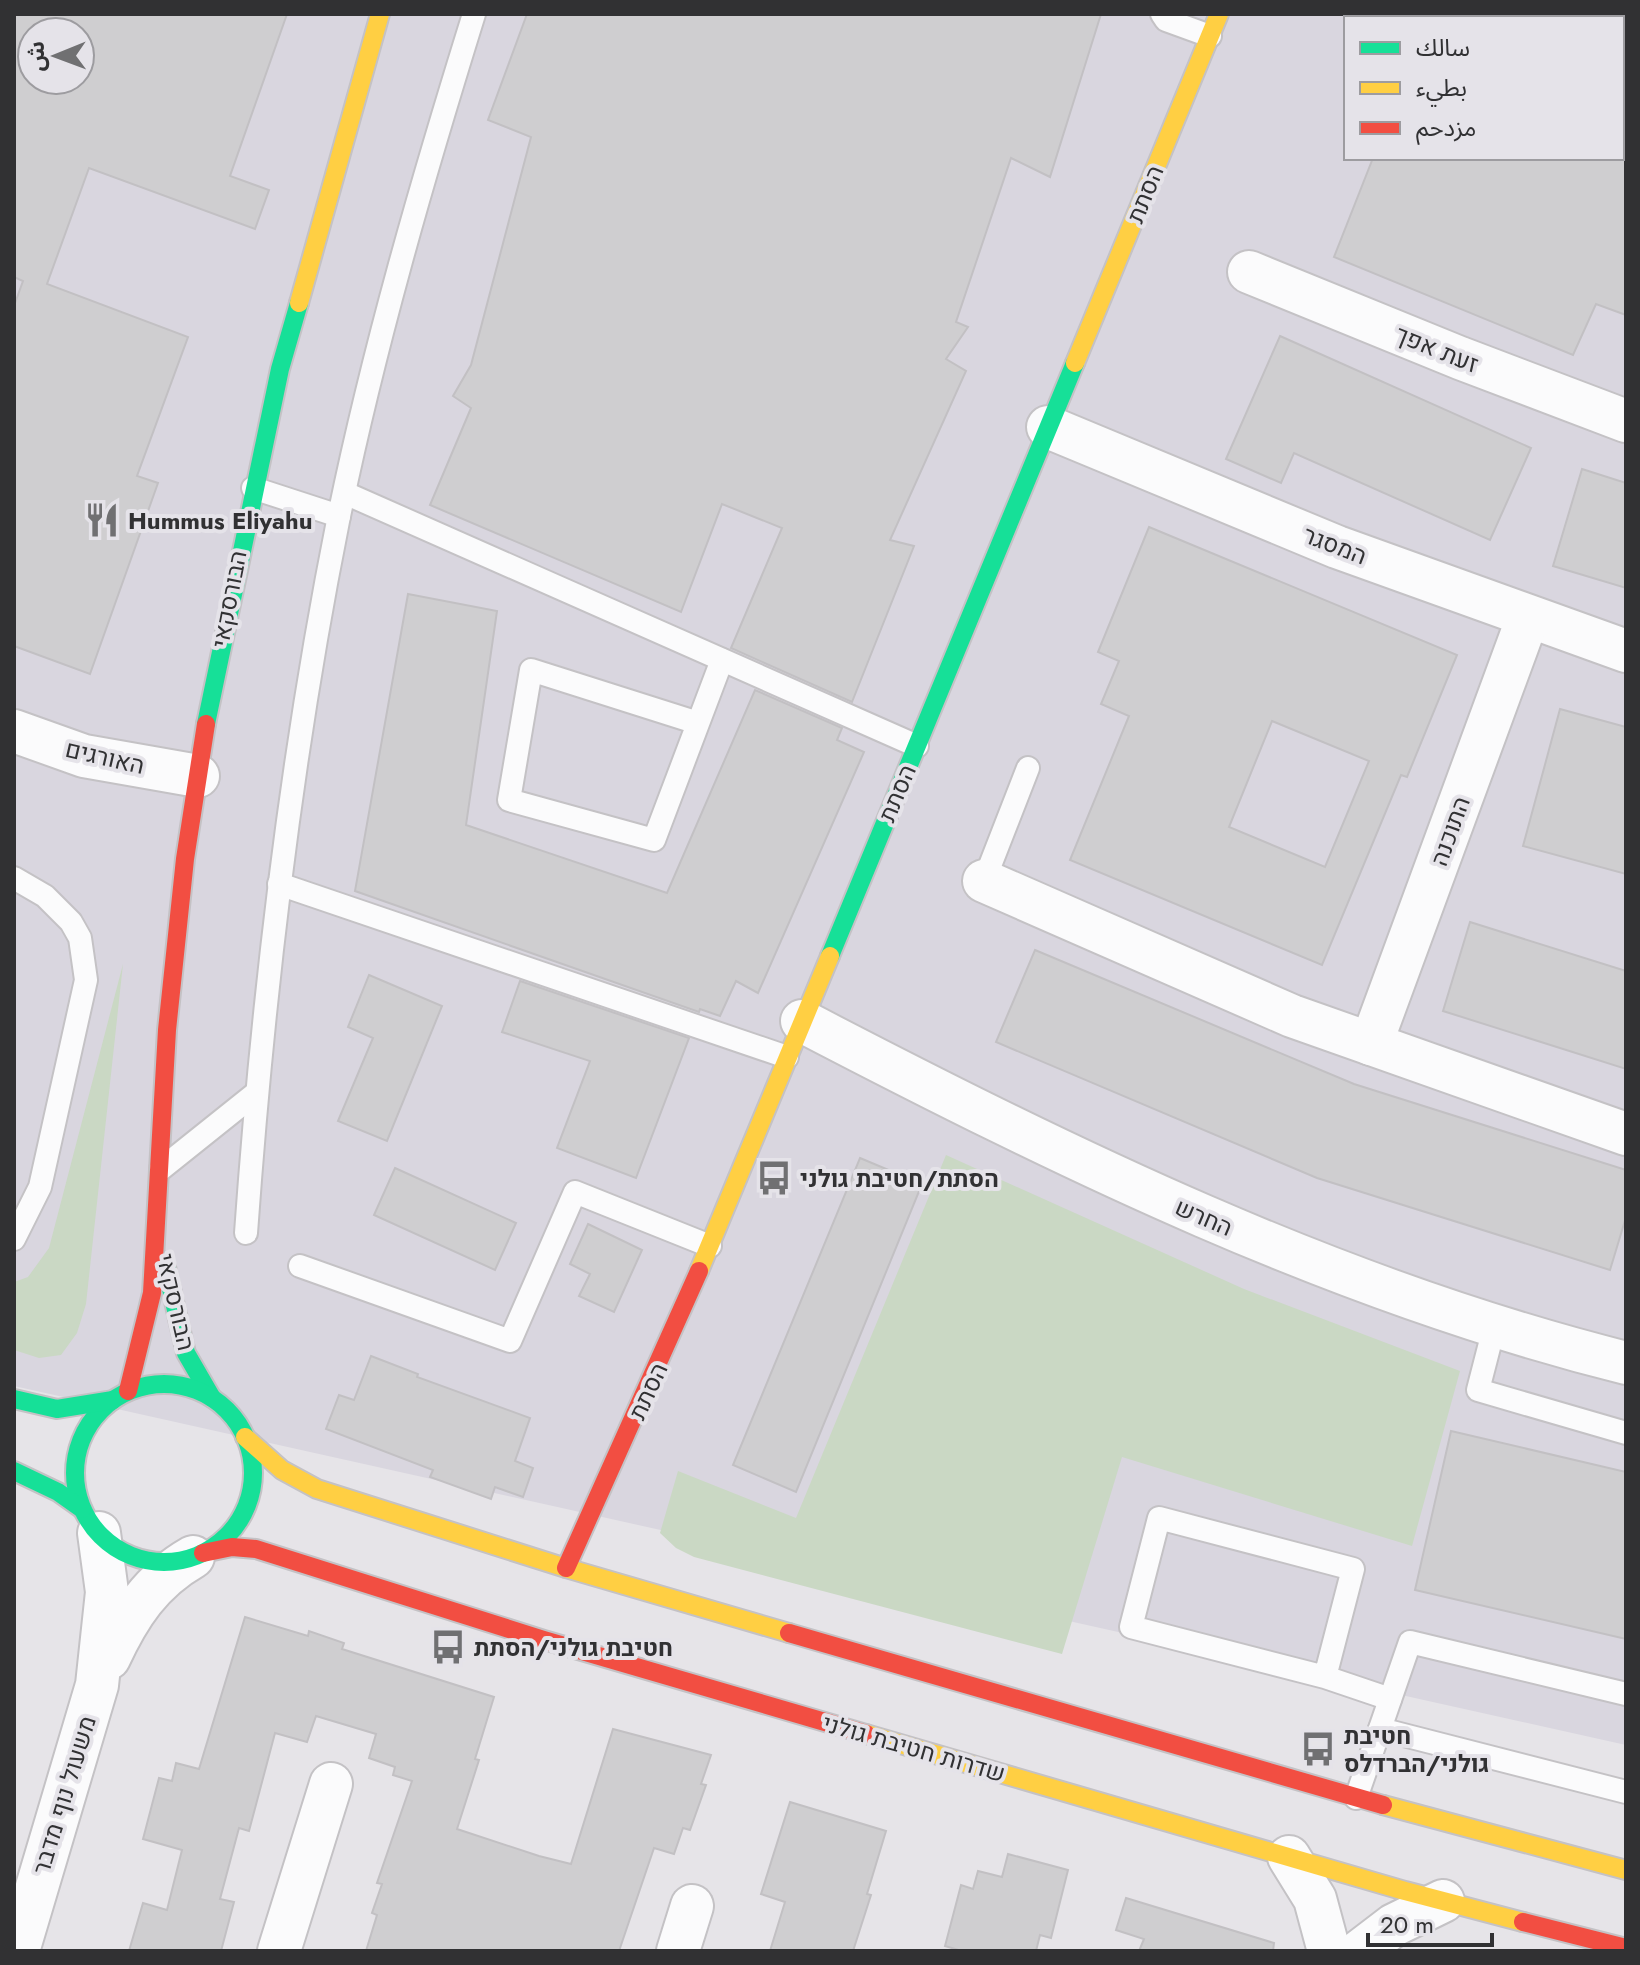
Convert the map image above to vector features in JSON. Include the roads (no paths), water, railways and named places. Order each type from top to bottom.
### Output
[{"type":"street","name":"הבורסקאי","points":[[120,1395],[152,1293],[167,1030],[198,776],[214,675],[253,488],[315,237],[380,14]]},
{"type":"street","name":"הסתת","points":[[566,1568],[710,1246],[1219,14]]},
{"type":"street","name":"זעת אפך","points":[[1249,272],[1460,358],[1626,421]]},
{"type":"street","name":"המסגר","points":[[1048,427],[1337,547],[1626,651]]},
{"type":"street","name":"התוכנה","points":[[1371,1044],[1528,617]]},
{"type":"street","name":"האורגים","points":[[14,731],[84,756],[198,776]]},
{"type":"street","points":[[984,881],[1292,1016],[1626,1134]]},
{"type":"street","name":"החרש","points":[[795,1039],[1020,1134],[1219,1225],[1412,1298],[1626,1363]]},
{"type":"street","name":"הבורסקאי","points":[[159,1198],[163,1251],[178,1328],[196,1377],[212,1398]]},
{"type":"street","points":[[14,1399],[57,1409],[162,1384],[197,1390],[212,1398],[237,1422],[245,1437],[253,1472],[247,1506],[228,1535],[198,1555],[165,1562],[147,1561],[115,1548],[58,1492],[14,1471]]},
{"type":"street","points":[[90,1521],[75,1475],[81,1440],[89,1424],[120,1395]]},
{"type":"street","points":[[245,1437],[282,1470],[317,1489],[566,1568],[1356,1798],[1626,1870]]},
{"type":"street","name":"משעול נוף מדבר","points":[[90,1521],[107,1592],[97,1685]]},
{"type":"street","name":"שדרות חטיבת גולני","points":[[198,1555],[232,1547],[256,1549],[544,1640],[1289,1857],[1626,1948]]},
{"type":"street","name":"משעול נוף מדבר","points":[[18,1951],[97,1685],[124,1627],[146,1594],[174,1568],[198,1555]]},
{"type":"street","points":[[279,1951],[331,1784]]},
{"type":"street","points":[[1289,1857],[1315,1899],[1329,1951]]},
{"type":"street","points":[[1360,1951],[1394,1925],[1443,1901]]},
{"type":"street","points":[[678,1951],[692,1906]]},
{"type":"lane","points":[[246,1233],[256,1093],[279,884],[339,516],[409,236],[474,14]]},
{"type":"lane","points":[[1162,14],[1166,20],[1210,36]]},
{"type":"lane","points":[[253,488],[339,516]]},
{"type":"lane","points":[[345,493],[917,746]]},
{"type":"lane","points":[[698,723],[531,670],[509,800],[654,840],[722,660]]},
{"type":"lane","points":[[984,881],[1028,768]]},
{"type":"lane","points":[[14,878],[45,896],[71,922],[80,938],[86,980],[40,1187],[14,1239]]},
{"type":"lane","points":[[279,884],[795,1039]]},
{"type":"lane","points":[[161,1169],[256,1093]]},
{"type":"lane","points":[[300,1266],[510,1341],[575,1192],[710,1246]]},
{"type":"lane","points":[[1495,1324],[1478,1390],[1626,1433]]},
{"type":"lane","points":[[1325,1677],[1353,1569],[1159,1518],[1131,1627],[1325,1677],[1390,1699]]},
{"type":"lane","points":[[1356,1798],[1410,1642],[1626,1694]]},
{"type":"lane","points":[[1380,1729],[1626,1792]]},
{"type":"place","name":"Hummus Eliyahu","points":[[102,520]]},
{"type":"place","name":"הסתת/חטיבת גולני","points":[[774,1178]]},
{"type":"place","name":"חטיבת גולני/הסתת","points":[[448,1647]]},
{"type":"place","name":"חטיבת גולני/הברדלס","points":[[1318,1749]]}]
